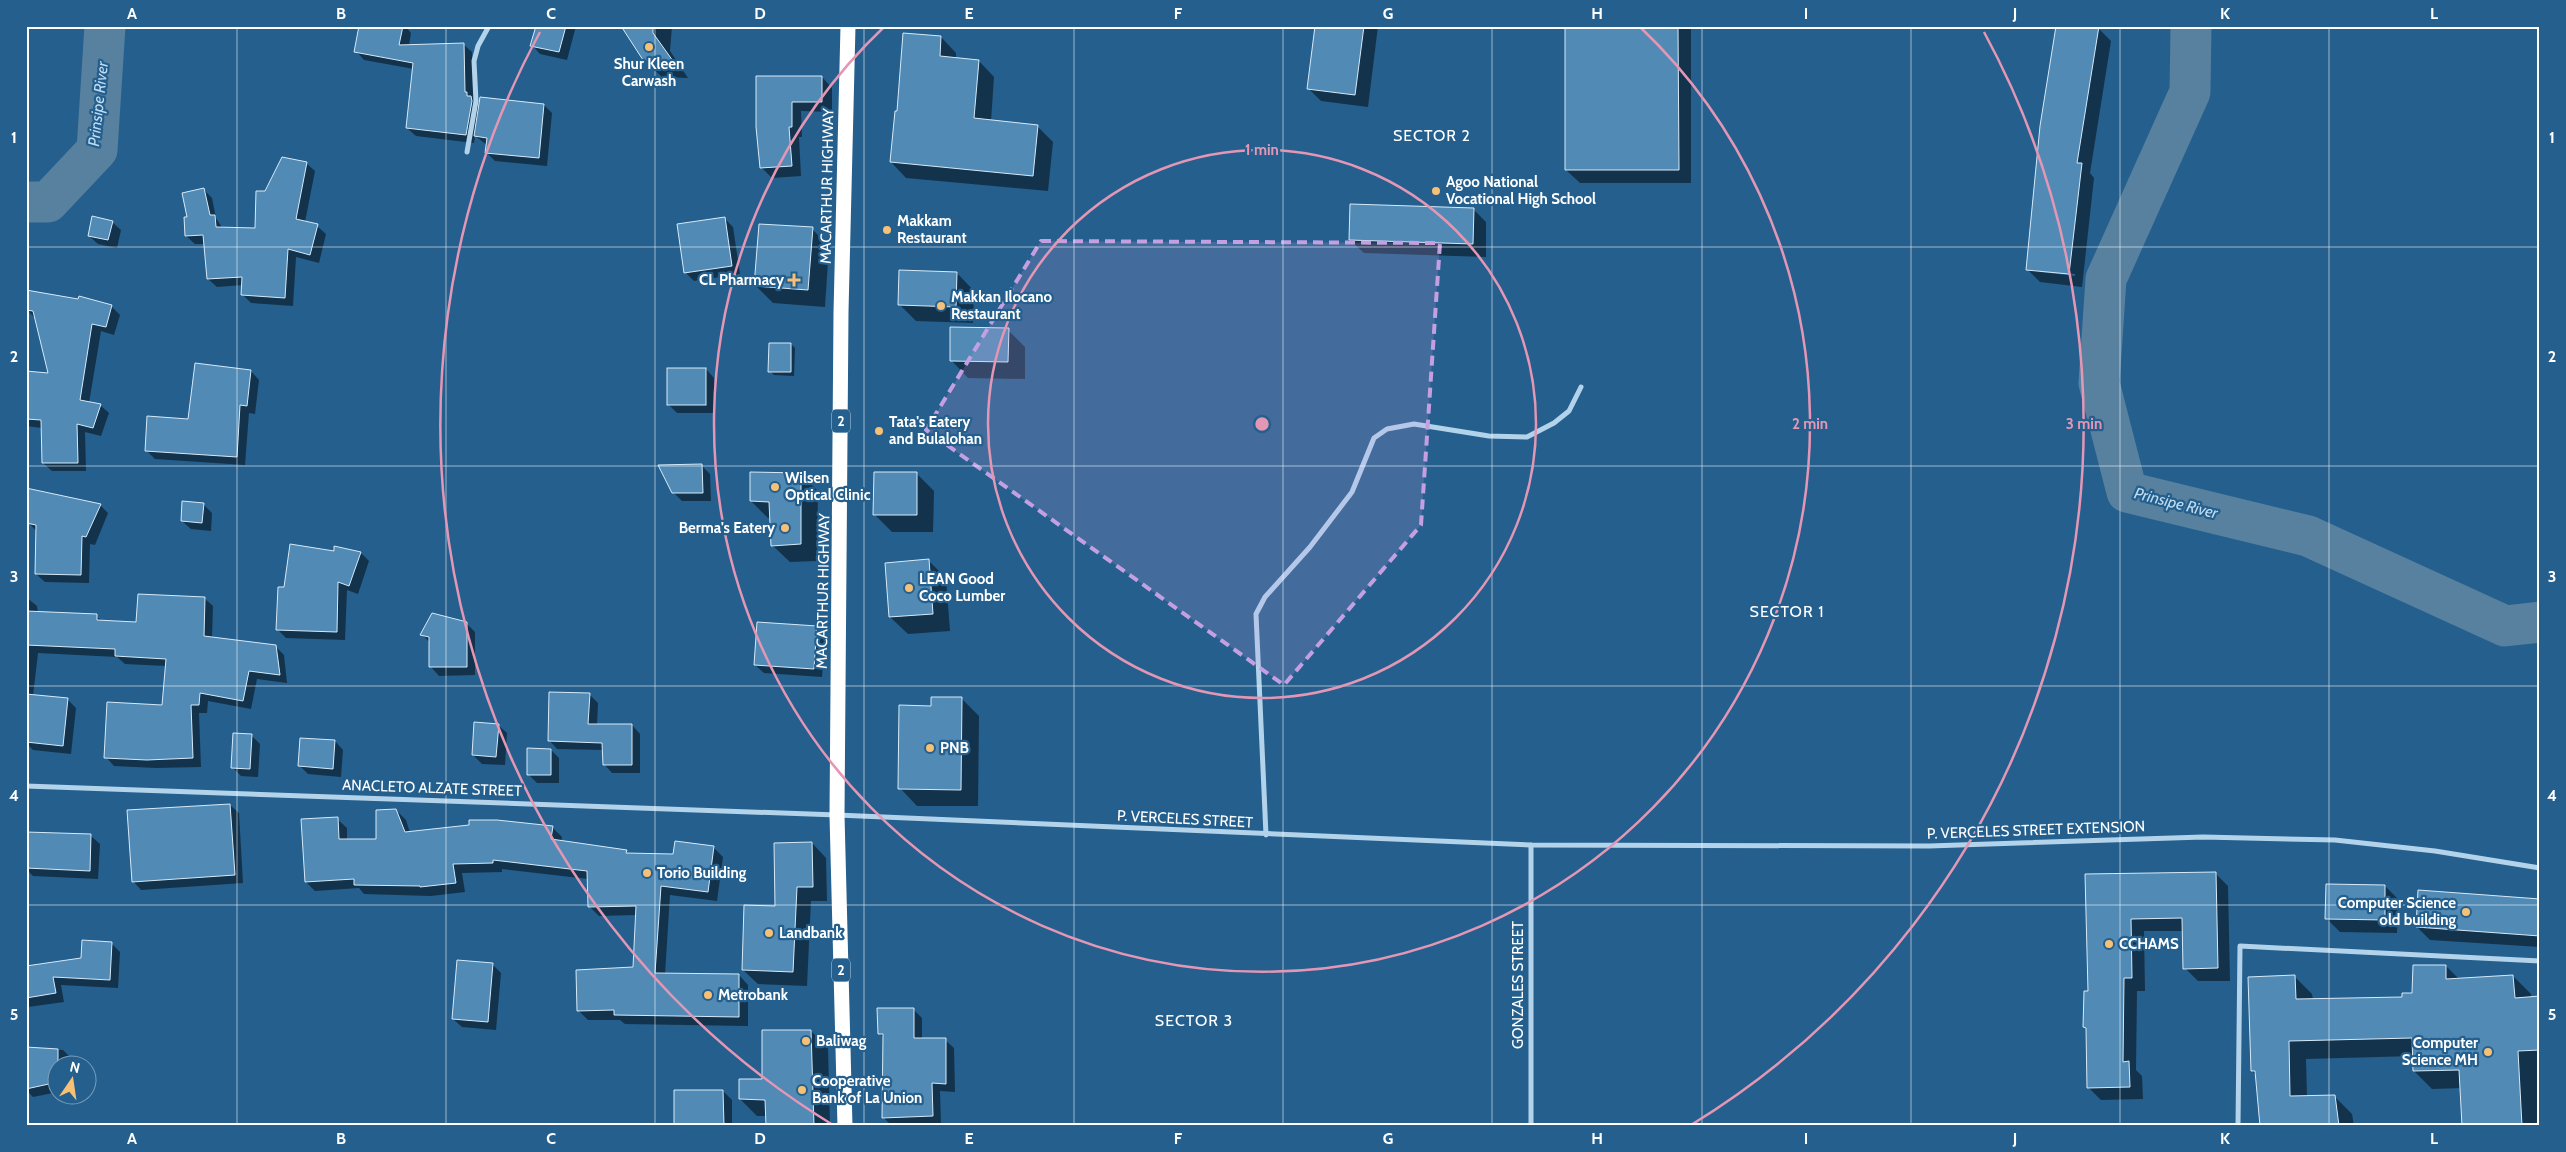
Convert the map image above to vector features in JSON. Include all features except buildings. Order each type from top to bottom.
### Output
[{"type":"highway","name":"MACARTHUR HIGHWAY","points":[[845,1126],[837,815],[842,312],[848,26]]},
{"type":"street","points":[[467,152],[476,101],[474,60],[478,46],[489,26]]},
{"type":"street","points":[[1266,835],[1256,614],[1265,597],[1310,547],[1352,492],[1374,438],[1387,429],[1414,424],[1489,436],[1527,437],[1554,424],[1569,411],[1581,387]]},
{"type":"street","name":"ANACLETO ALZATE STREET","points":[[26,786],[837,815]]},
{"type":"street","name":"P. VERCELES STREET","points":[[837,815],[1531,845]]},
{"type":"street","name":"P. VERCELES STREET EXTENSION","points":[[1531,845],[1929,846],[2203,837],[2335,840],[2435,851],[2540,868]]},
{"type":"street","name":"GONZALES STREET","points":[[1531,845],[1531,1126]]},
{"type":"street","points":[[2238,1126],[2240,946],[2540,961]]},
{"type":"highlighted area","points":[[1041,241],[1440,243],[1421,525],[1284,685],[926,430]]},
{"type":"waterway","name":"Prinsipe River","points":[[26,202],[48,202],[97,150],[105,26]]},
{"type":"waterway","name":"Prinsipe River","points":[[2191,26],[2190,92],[2106,279],[2099,383],[2127,492],[2308,536],[2505,626],[2540,622]]},
{"type":"place","name":"Shur Kleen Carwash","points":[[649,47]]},
{"type":"place","name":"Agoo National Vocational High School","points":[[1436,191]]},
{"type":"place","name":"Makkam Restaurant","points":[[887,230]]},
{"type":"place","name":"CL Pharmacy","points":[[794,280]]},
{"type":"place","name":"Makkan Ilocano Restaurant","points":[[941,306]]},
{"type":"place","name":"Tata's Eatery and Bulalohan","points":[[879,431]]},
{"type":"place","name":"Wilsen Optical Clinic","points":[[775,487]]},
{"type":"place","name":"Berma's Eatery","points":[[785,528]]},
{"type":"place","name":"LEAN Good Coco Lumber","points":[[909,588]]},
{"type":"place","name":"PNB","points":[[930,748]]},
{"type":"place","name":"Torio Building","points":[[647,873]]},
{"type":"place","name":"Computer Science old building","points":[[2466,912]]},
{"type":"place","name":"Landbank","points":[[769,933]]},
{"type":"place","name":"CCHAMS","points":[[2109,944]]},
{"type":"place","name":"Metrobank","points":[[708,995]]},
{"type":"place","name":"Baliwag","points":[[806,1041]]},
{"type":"place","name":"Computer Science MH","points":[[2488,1052]]},
{"type":"place","name":"Cooperative Bank of La Union","points":[[802,1090]]},
{"type":"district","name":"SECTOR 2","points":[[1432,135]]},
{"type":"district","name":"SECTOR 1","points":[[1787,611]]},
{"type":"district","name":"SECTOR 3","points":[[1194,1020]]}]
